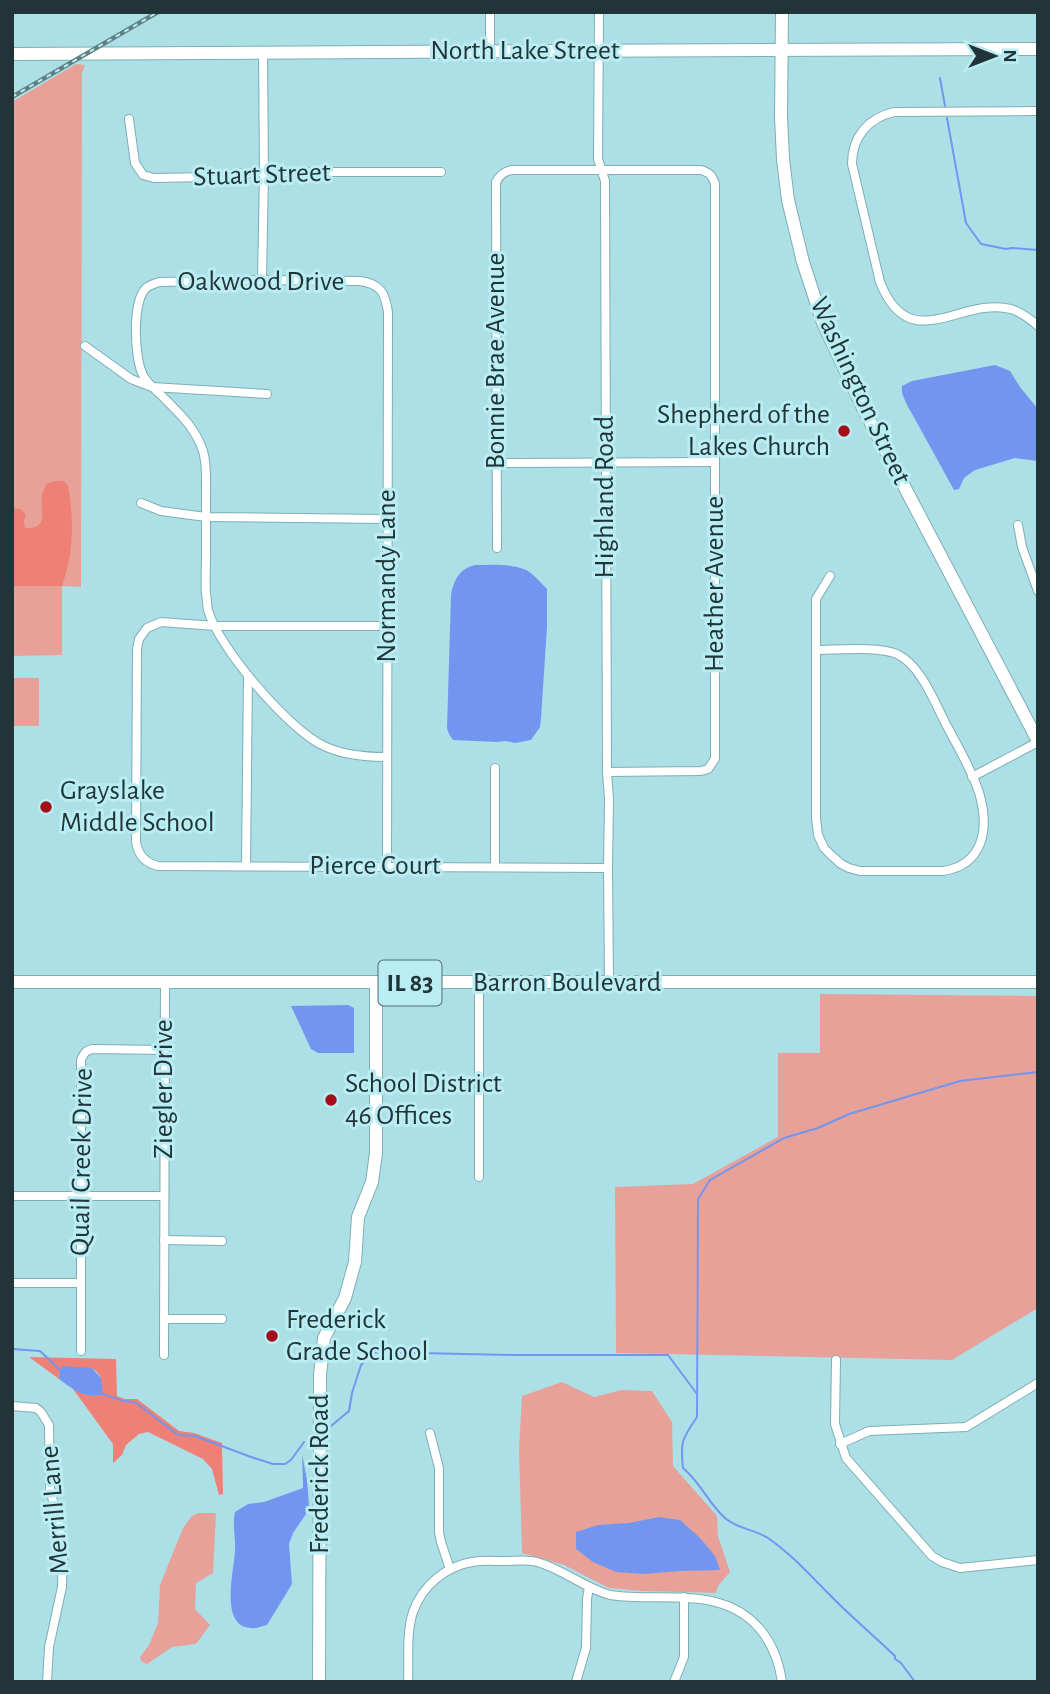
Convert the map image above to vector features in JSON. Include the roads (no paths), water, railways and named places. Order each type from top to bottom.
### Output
[{"type":"main road","name":"Washington Street","points":[[782,12],[781,117],[788,200],[803,262],[823,323],[863,408],[1038,742]]},
{"type":"main road","name":"North Lake Street","points":[[12,54],[1038,49]]},
{"type":"main road","name":"Barron Boulevard","points":[[12,982],[1038,982]]},
{"type":"main road","name":"Frederick Road","points":[[319,1682],[320,1374],[324,1338],[345,1298],[355,1262],[358,1217],[373,1177],[376,1153],[376,983]]},
{"type":"street","points":[[490,12],[490,51]]},
{"type":"street","name":"Highland Road","points":[[599,12],[598,159],[605,181],[609,983]]},
{"type":"street","points":[[262,280],[263,52]]},
{"type":"street","points":[[1038,111],[894,112],[873,120],[859,135],[854,145],[852,164],[880,282],[886,298],[905,315],[915,319],[935,320],[997,307],[1023,314],[1038,326]]},
{"type":"street","name":"Stuart Street","points":[[129,119],[135,163],[143,175],[154,178],[264,173],[441,172]]},
{"type":"street","points":[[858,120],[866,127]]},
{"type":"street","name":"Bonnie Brae Avenue","points":[[496,548],[496,182],[500,176],[512,170],[602,170]]},
{"type":"street","name":"Heather Avenue","points":[[602,170],[701,170],[708,172],[715,184],[715,759],[708,769],[701,771],[607,772]]},
{"type":"street","name":"Oakwood Drive","points":[[152,387],[139,368],[136,354],[138,304],[144,290],[150,285],[159,282],[262,280],[360,281],[374,284],[378,288]]},
{"type":"street","name":"Normandy Lane","points":[[378,288],[386,298],[388,312],[387,866]]},
{"type":"street","points":[[85,346],[131,379],[152,387],[267,394]]},
{"type":"street","points":[[152,387],[186,419],[197,435],[204,454],[206,591],[208,611],[215,626],[248,676],[292,725],[324,746],[347,754],[386,757]]},
{"type":"street","points":[[497,463],[715,462]]},
{"type":"street","points":[[141,503],[161,511],[206,517],[387,519]]},
{"type":"street","points":[[1018,525],[1038,591]]},
{"type":"street","points":[[816,650],[883,650],[895,653],[912,664],[921,677],[980,795],[983,838],[975,854],[959,867],[943,871],[860,870],[829,858],[818,835],[816,818],[816,650],[816,599],[830,576]]},
{"type":"street","name":"Pierce Court","points":[[215,626],[161,622],[146,628],[139,639],[136,842],[143,859],[151,864],[608,867]]},
{"type":"street","points":[[215,626],[387,626]]},
{"type":"street","points":[[246,866],[248,676]]},
{"type":"street","points":[[972,777],[1038,742]]},
{"type":"street","points":[[495,768],[495,867]]},
{"type":"street","points":[[975,854],[981,861]]},
{"type":"street","name":"Ziegler Drive","points":[[164,1355],[165,982]]},
{"type":"street","points":[[479,983],[479,1178]]},
{"type":"street","name":"Quail Creek Drive","points":[[81,1351],[81,1060],[88,1050],[93,1049],[164,1050]]},
{"type":"street","name":"Ziegler Drive","points":[[12,1196],[164,1196]]},
{"type":"street","points":[[164,1240],[222,1241]]},
{"type":"street","points":[[12,1283],[80,1283]]},
{"type":"street","points":[[164,1319],[222,1319]]},
{"type":"street","points":[[836,1360],[835,1424],[846,1458],[932,1556],[960,1568],[1038,1560]]},
{"type":"street","points":[[840,1444],[869,1431],[966,1427],[1038,1383]]},
{"type":"street","name":"Merrill Lane","points":[[12,1406],[36,1408],[49,1424],[50,1490],[63,1547],[62,1587],[50,1647],[47,1682]]},
{"type":"street","points":[[429,1433],[439,1468],[439,1532],[450,1569]]},
{"type":"street","points":[[408,1682],[410,1632],[414,1612],[418,1601],[430,1585],[461,1564],[525,1560],[556,1569],[598,1592],[620,1597],[704,1598],[726,1604],[741,1612],[766,1637],[775,1651],[782,1682]]},
{"type":"street","points":[[576,1682],[586,1648],[589,1587]]},
{"type":"street","points":[[674,1682],[684,1657],[684,1597]]},
{"type":"water","points":[[995,365],[1010,371],[1038,409],[1038,461],[1015,458],[975,470],[964,478],[959,489],[954,490],[906,403],[902,386],[912,381]]},
{"type":"water","points":[[475,565],[514,566],[526,570],[547,589],[541,718],[540,727],[531,740],[515,743],[453,740],[447,728],[451,595],[458,576]]},
{"type":"water","points":[[348,1005],[354,1008],[354,1053],[318,1053],[311,1049],[291,1006]]},
{"type":"water","points":[[63,1366],[92,1368],[101,1378],[103,1394],[85,1395],[59,1379]]},
{"type":"water","points":[[302,1454],[309,1505],[289,1544],[292,1584],[267,1625],[253,1628],[241,1625],[235,1618],[231,1597],[235,1512],[248,1504],[264,1502],[303,1488]]},
{"type":"water","points":[[659,1517],[680,1520],[715,1556],[720,1570],[643,1574],[616,1572],[593,1562],[576,1549],[576,1532],[598,1525]]},
{"type":"waterway","points":[[940,78],[945,106]]},
{"type":"waterway","points":[[947,118],[966,223],[981,244],[1006,249],[1038,250]]},
{"type":"waterway","points":[[915,1682],[895,1656],[800,1564],[768,1538],[725,1518],[683,1468],[683,1441],[697,1417],[698,1199],[710,1180],[784,1138],[818,1128],[849,1114],[960,1081],[1038,1072]]},
{"type":"waterway","points":[[12,1349],[40,1351],[60,1370]]},
{"type":"waterway","points":[[331,1426],[349,1411],[361,1365],[373,1352],[668,1355],[697,1394]]},
{"type":"waterway","points":[[103,1394],[135,1402],[178,1435],[195,1436],[273,1464],[285,1464],[291,1460],[304,1442]]},
{"type":"railway","points":[[12,97],[158,12]]},
{"type":"place","name":"Shepherd of the Lakes Church","points":[[844,431]]},
{"type":"place","name":"Grayslake Middle School","points":[[46,807]]},
{"type":"place","name":"School District 46 Offices","points":[[331,1100]]},
{"type":"place","name":"Frederick Grade School","points":[[272,1336]]}]
